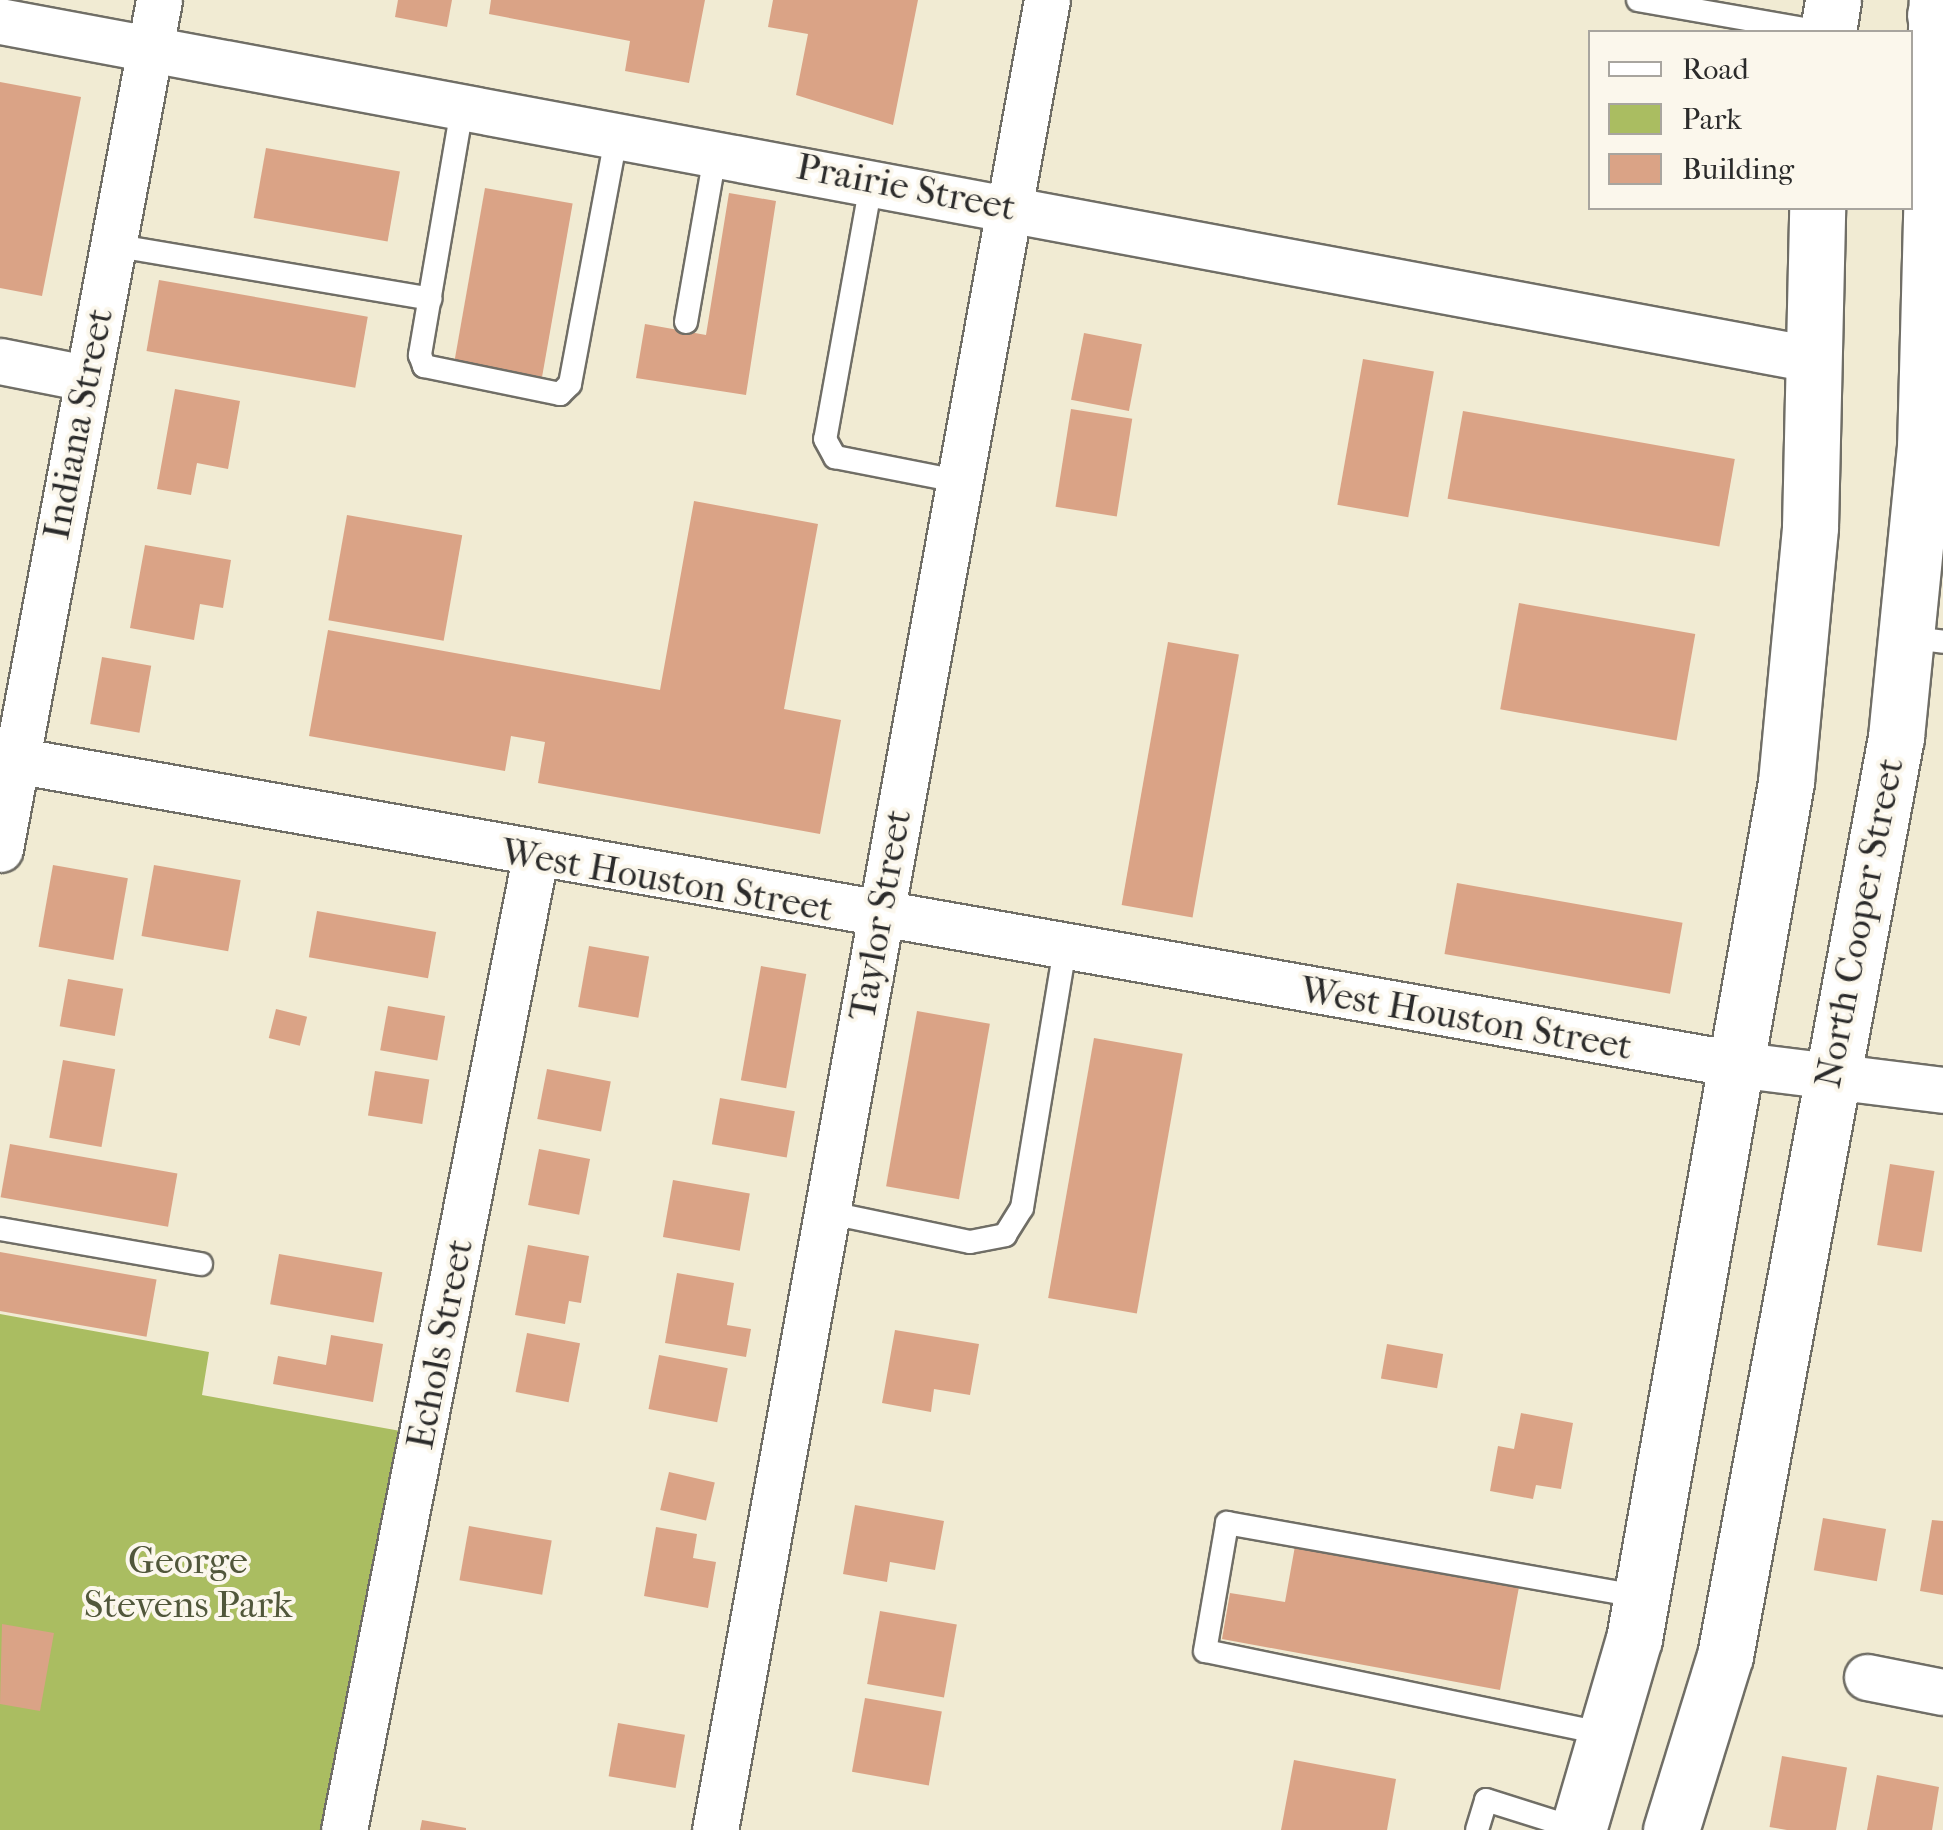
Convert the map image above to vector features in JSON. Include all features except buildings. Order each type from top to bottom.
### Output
[{"type":"main road","points":[[1826,30],[1834,0]]},
{"type":"main road","name":"North Cooper Street","points":[[1671,1830],[1725,1656],[1828,1077],[1896,737],[1924,640],[1924,448],[1938,5]]},
{"type":"main road","points":[[1578,1830],[1609,1736],[1641,1597],[1786,782],[1810,527],[1817,210]]},
{"type":"street","name":"Indiana Street","points":[[0,848],[159,0]]},
{"type":"street","name":"Taylor Street","points":[[714,1830],[956,481],[1047,0]]},
{"type":"street","name":"Prairie Street","points":[[0,21],[464,102],[1811,359]]},
{"type":"street","points":[[0,361],[86,378]]},
{"type":"street","name":"West Houston Street","points":[[15,760],[880,918],[1735,1064],[1943,1090]]},
{"type":"street","name":"Echols Street","points":[[344,1830],[536,857]]},
{"type":"street","points":[[1867,1677],[1943,1692]]},
{"type":"lane","points":[[1638,0],[1723,7],[1817,30]]},
{"type":"lane","points":[[464,102],[430,299],[424,366],[560,394],[570,384],[617,132]]},
{"type":"lane","points":[[686,322],[716,150]]},
{"type":"lane","points":[[872,179],[825,439],[836,457],[956,481]]},
{"type":"lane","points":[[112,245],[430,299]]},
{"type":"lane","points":[[826,1212],[970,1242],[1005,1235],[1022,1208],[1065,949]]},
{"type":"lane","points":[[0,1229],[202,1264]]},
{"type":"lane","points":[[1609,1736],[1205,1650],[1227,1523],[1641,1597]]},
{"type":"lane","points":[[1477,1830],[1486,1800],[1578,1830]]},
{"type":"green space","name":"George Stevens Park","points":[[0,1314],[209,1352],[202,1395],[406,1432],[334,1830],[0,1830]]}]
